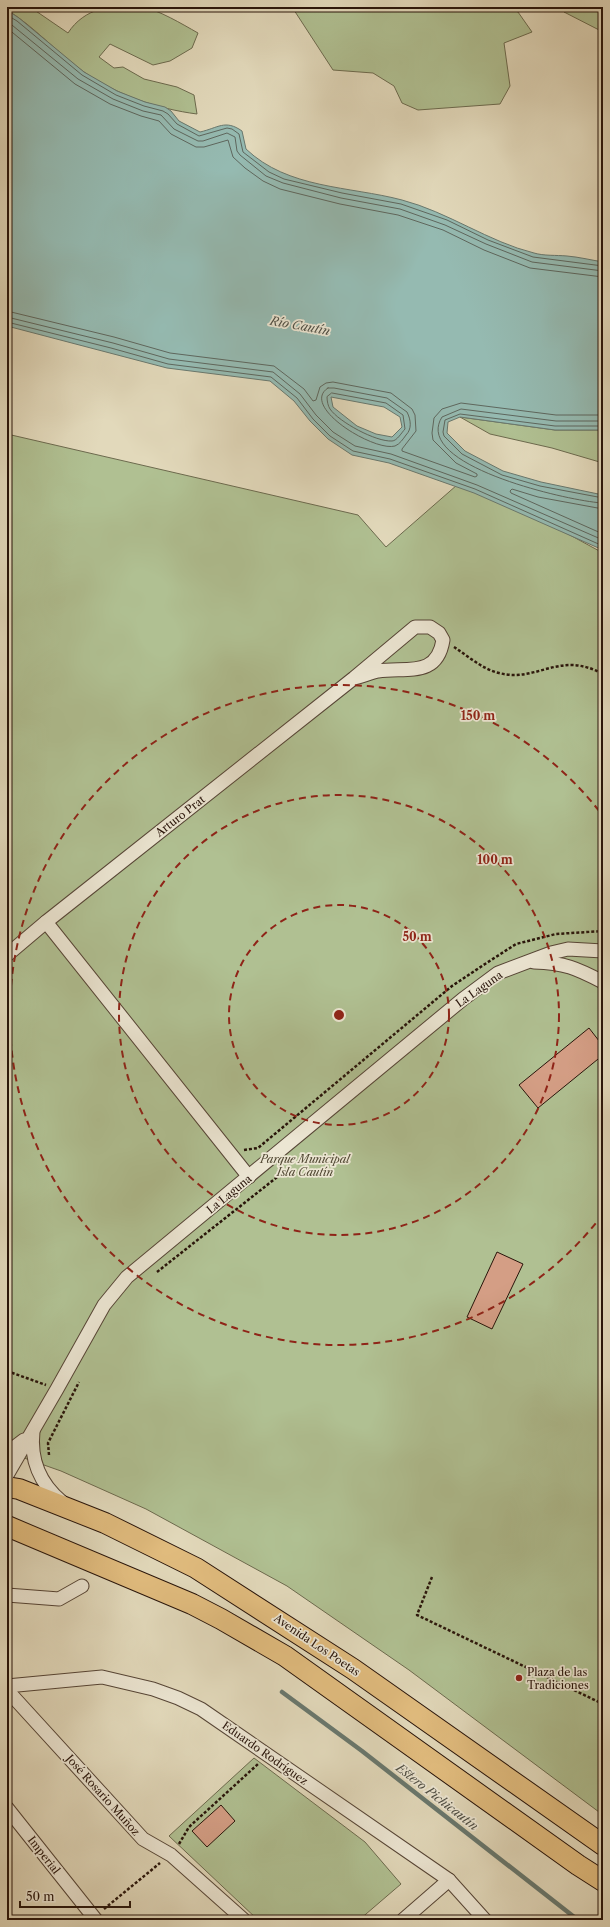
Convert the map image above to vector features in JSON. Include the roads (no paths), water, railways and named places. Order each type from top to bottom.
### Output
[{"type":"main road","name":"Avenida Los Poetas","points":[[7,1486],[19,1489],[74,1510],[178,1558],[256,1605],[353,1669],[603,1845]]},
{"type":"main road","points":[[7,1526],[169,1594],[253,1636],[291,1660],[572,1861],[603,1881]]},
{"type":"street","name":"Arturo Prat","points":[[7,955],[46,922],[354,678],[415,627],[430,627],[439,633],[443,640],[442,650],[434,662],[422,668],[377,671],[354,678]]},
{"type":"street","points":[[46,922],[249,1178]]},
{"type":"street","name":"La Laguna","points":[[33,1430],[104,1305],[127,1277],[249,1178],[463,999],[498,973],[531,962],[551,953],[568,949],[603,951]]},
{"type":"street","name":"La Laguna","points":[[531,962],[559,963],[581,970],[603,982]]},
{"type":"street","points":[[7,1453],[18,1446],[33,1430]]},
{"type":"street","points":[[7,1475],[33,1430]]},
{"type":"street","points":[[33,1430],[32,1450],[37,1470],[42,1480],[56,1497],[74,1510]]},
{"type":"street","points":[[7,1595],[59,1599],[82,1586]]},
{"type":"street","name":"Eduardo Rodríguez","points":[[7,1686],[102,1677],[153,1689],[178,1698],[201,1709],[449,1880],[485,1920]]},
{"type":"street","name":"José Rosario Muñoz","points":[[7,1690],[143,1839],[170,1854],[244,1920]]},
{"type":"street","name":"Imperial","points":[[7,1808],[95,1919]]},
{"type":"street","points":[[403,1920],[449,1880]]},
{"type":"water","name":"Río Cautín","points":[[7,10],[19,18],[84,72],[117,91],[145,102],[165,107],[171,111],[179,121],[200,132],[226,125],[236,127],[242,131],[246,149],[263,162],[281,172],[320,184],[382,195],[419,205],[501,242],[534,253],[572,256],[603,262],[603,430],[555,430],[460,417],[448,422],[447,433],[465,451],[503,471],[541,482],[603,495],[603,550],[474,493],[389,463],[352,455],[328,439],[310,421],[294,401],[270,381],[167,368],[7,326]],"holes":[[[331,397],[384,407],[400,417],[402,427],[392,437],[376,434],[357,426],[333,407]]]},
{"type":"waterway","name":"Estero Pichicautín","points":[[282,1692],[362,1751],[578,1920]]},
{"type":"place","name":"Plaza de las Tradiciones","points":[[519,1678]]},
{"type":"park label","name":"Parque Municipal Isla Cautín","points":[[305,1165]]}]
